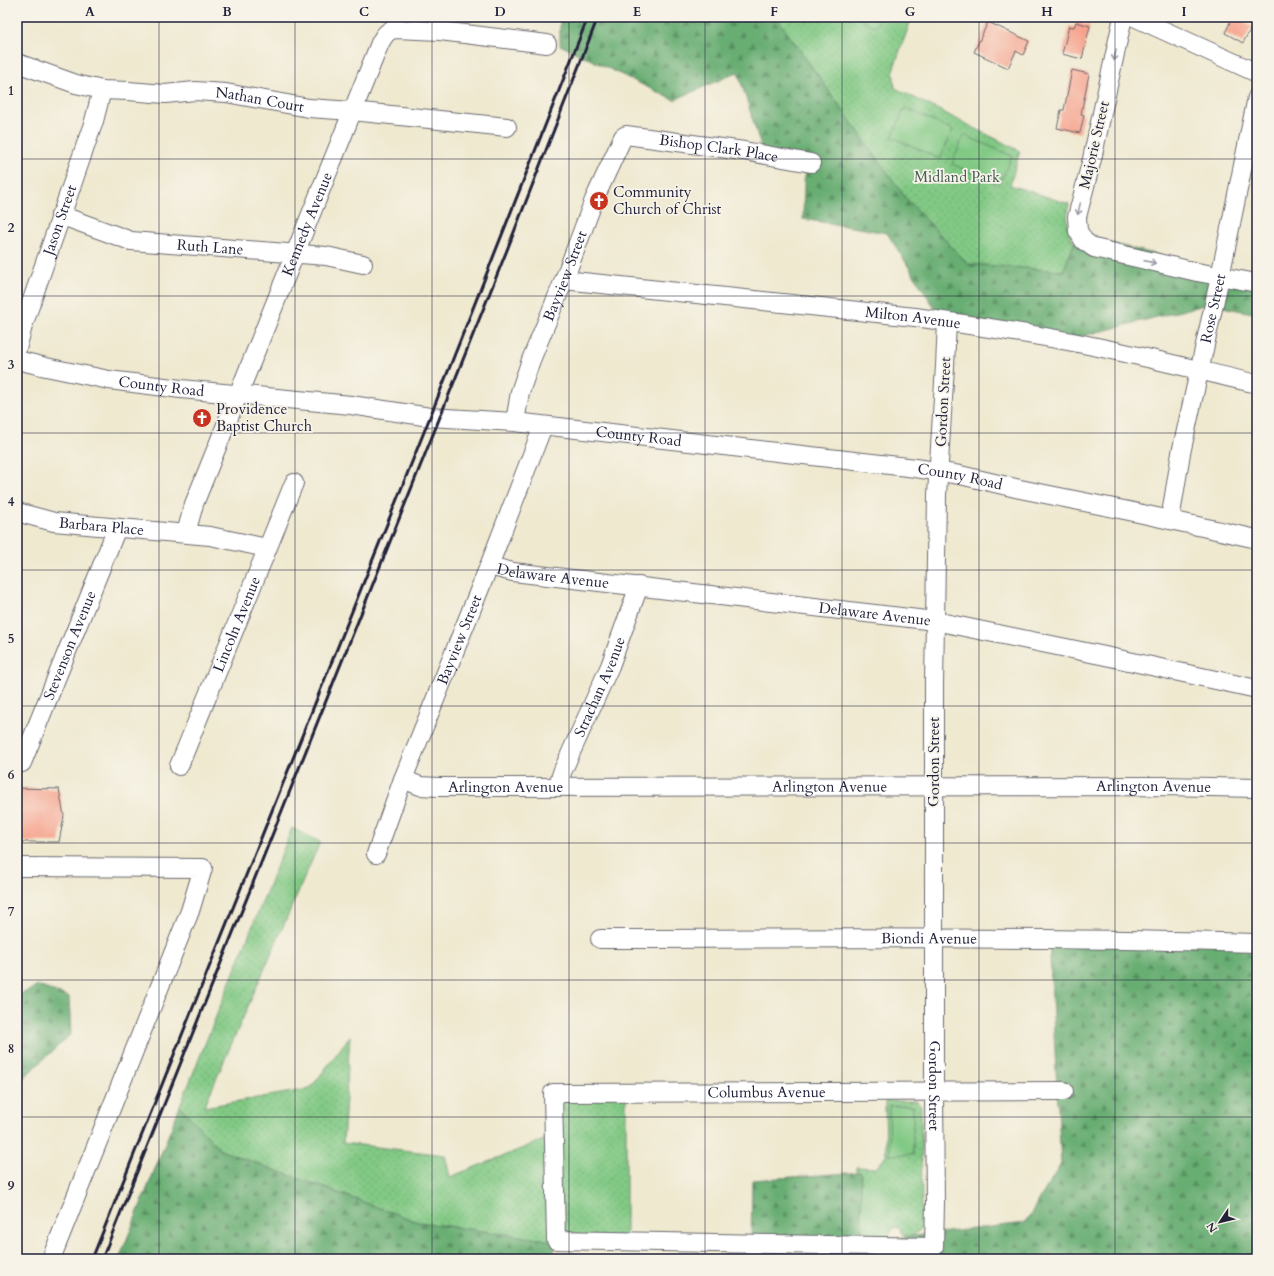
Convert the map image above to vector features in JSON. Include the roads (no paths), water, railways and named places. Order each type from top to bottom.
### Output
[{"type":"street","name":"Majorie Street","points":[[1123,17],[1092,159],[1077,217],[1078,231],[1084,241],[1094,248],[1220,277]]},
{"type":"street","points":[[1134,17],[1257,73]]},
{"type":"street","name":"Kennedy Avenue","points":[[186,533],[194,504],[380,42],[391,29],[440,31],[548,44]]},
{"type":"street","name":"Nathan Court","points":[[17,63],[76,84],[102,90],[165,94],[195,91],[226,93],[310,108],[507,127]]},
{"type":"street","name":"Jason Street","points":[[17,349],[23,326],[60,215],[94,121],[102,90]]},
{"type":"street","name":"Rose Street","points":[[1170,520],[1182,453],[1257,96]]},
{"type":"street","name":"Bishop Clark Place","points":[[626,135],[744,151],[811,163]]},
{"type":"street","name":"Bayview Street","points":[[515,422],[520,392],[531,360],[564,280],[594,200],[623,137],[626,135]]},
{"type":"street","name":"Ruth Lane","points":[[60,215],[132,240],[326,256],[363,264]]},
{"type":"street","points":[[1220,277],[1257,283]]},
{"type":"street","name":"Milton Avenue","points":[[564,280],[915,317],[1062,340],[1257,384]]},
{"type":"street","name":"Gordon Street","points":[[934,1248],[936,1203],[934,1092],[935,621],[938,472],[945,366],[946,322]]},
{"type":"street","name":"County Road","points":[[17,360],[109,380],[181,389],[351,405],[430,417],[515,422],[814,455],[938,472],[1170,520],[1257,540]]},
{"type":"street","name":"Bayview Street","points":[[376,854],[403,780],[489,566],[543,426]]},
{"type":"street","name":"Lincoln Avenue","points":[[179,766],[294,483]]},
{"type":"street","name":"Barbara Place","points":[[17,512],[54,522],[186,533]]},
{"type":"street","name":"Stevenson Avenue","points":[[22,763],[117,528]]},
{"type":"street","points":[[186,533],[224,538],[267,548]]},
{"type":"street","name":"Delaware Avenue","points":[[489,566],[513,572],[935,621],[1110,656],[1257,689]]},
{"type":"street","name":"Strachan Avenue","points":[[557,787],[563,770],[610,666],[639,586]]},
{"type":"street","name":"Arlington Avenue","points":[[403,780],[420,786],[439,787],[1164,786],[1257,788]]},
{"type":"street","points":[[17,867],[203,868],[190,912],[51,1259]]},
{"type":"street","name":"Biondi Avenue","points":[[600,939],[935,938],[1257,942]]},
{"type":"street","name":"Columbus Avenue","points":[[934,1248],[556,1240],[553,1093],[1064,1091]]},
{"type":"railway","points":[[92,1259],[430,417],[588,17]]},
{"type":"railway","points":[[102,1259],[507,250],[598,17]]},
{"type":"place","name":"Community Church of Christ","points":[[599,201]]},
{"type":"place","name":"Providence Baptist Church","points":[[202,418]]},
{"type":"park label","name":"Midland Park","points":[[957,177]]}]
